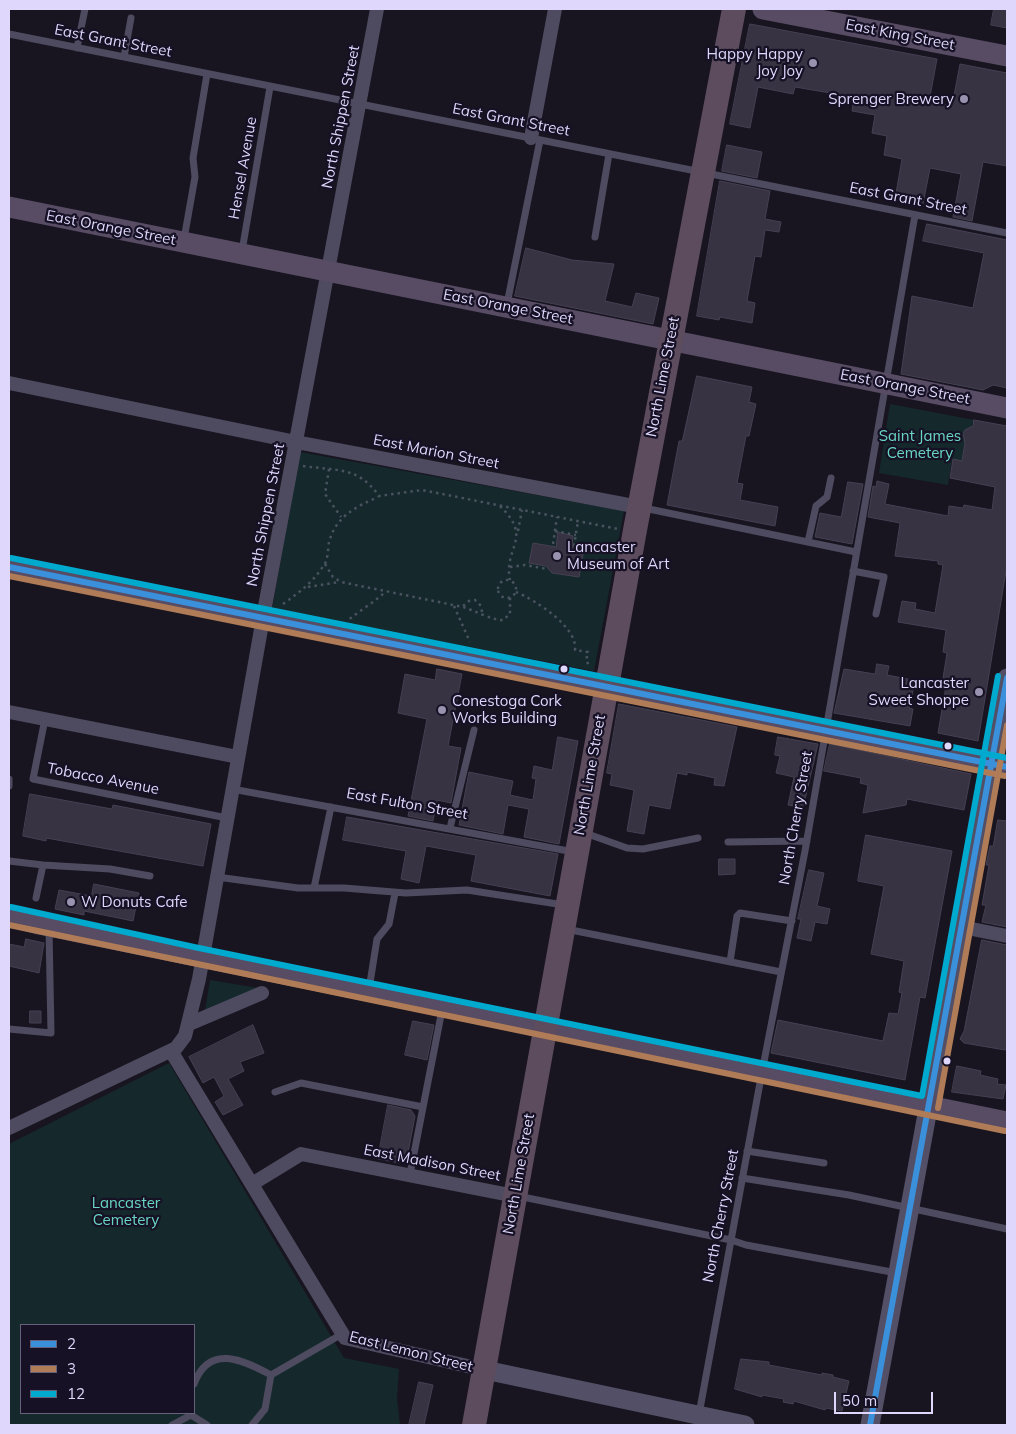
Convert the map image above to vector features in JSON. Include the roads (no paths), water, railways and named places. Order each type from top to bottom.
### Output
[{"type":"highway","name":"North Lime Street","points":[[474,1425],[606,686],[734,9]]},
{"type":"main road","name":"East King Street","points":[[763,9],[1007,56]]},
{"type":"main road","name":"East Orange Street","points":[[9,207],[1007,408]]},
{"type":"main road","points":[[9,567],[1000,765]]},
{"type":"main road","points":[[870,1425],[962,927],[1000,765],[1007,684]]},
{"type":"main road","points":[[9,916],[203,958],[1007,1122]]},
{"type":"main road","name":"East Lemon Street","points":[[484,1370],[698,1420],[745,1425]]},
{"type":"street","name":"North Shippen Street","points":[[171,1051],[182,1044],[189,1024],[203,958],[263,618],[378,9]]},
{"type":"street","points":[[536,139],[555,9]]},
{"type":"street","name":"East Marion Street","points":[[9,383],[296,442],[639,507]]},
{"type":"street","points":[[9,712],[238,757]]},
{"type":"street","points":[[962,927],[1007,936]]},
{"type":"street","points":[[189,1024],[262,993]]},
{"type":"street","points":[[9,1128],[171,1051]]},
{"type":"street","name":"East Lemon Street","points":[[171,1051],[342,1334],[346,1338],[484,1370]]},
{"type":"street","name":"East Madison Street","points":[[252,1184],[301,1154],[515,1196]]},
{"type":"lane","points":[[77,48],[85,9]]},
{"type":"lane","points":[[124,57],[131,18]]},
{"type":"lane","name":"East Grant Street","points":[[9,34],[207,74],[252,79],[270,87],[1007,233]]},
{"type":"lane","points":[[183,242],[195,177],[193,158],[207,74]]},
{"type":"lane","name":"Hensel Avenue","points":[[242,254],[270,87]]},
{"type":"lane","points":[[506,307],[536,139]]},
{"type":"lane","points":[[595,237],[609,154]]},
{"type":"lane","name":"North Cherry Street","points":[[698,1420],[747,1151],[807,841],[915,215]]},
{"type":"lane","points":[[808,542],[816,506],[827,497],[831,478]]},
{"type":"lane","name":"East Marion Street","points":[[639,507],[856,552]]},
{"type":"lane","points":[[853,571],[884,577],[876,614]]},
{"type":"lane","name":"Tobacco Avenue","points":[[45,719],[34,779],[227,818]]},
{"type":"lane","points":[[450,828],[474,730]]},
{"type":"lane","points":[[9,779],[9,786]]},
{"type":"lane","name":"East Fulton Street","points":[[232,789],[450,828],[627,848],[643,849],[698,838]]},
{"type":"lane","points":[[314,888],[331,807]]},
{"type":"lane","points":[[728,842],[807,841]]},
{"type":"lane","points":[[9,861],[110,869],[150,876]]},
{"type":"lane","points":[[36,898],[43,865]]},
{"type":"lane","points":[[216,877],[314,888],[344,888],[395,893],[468,890],[730,962],[782,972]]},
{"type":"lane","points":[[368,992],[377,939],[389,924],[395,893]]},
{"type":"lane","points":[[730,962],[737,916],[740,912],[792,921]]},
{"type":"lane","points":[[9,1029],[50,1034],[49,926]]},
{"type":"lane","points":[[410,1174],[442,1007]]},
{"type":"lane","points":[[275,1092],[302,1084],[423,1107]]},
{"type":"lane","points":[[747,1151],[824,1163]]},
{"type":"lane","points":[[742,1178],[849,1195],[1005,1228]]},
{"type":"lane","name":"East Madison Street","points":[[515,1196],[731,1240],[746,1245],[898,1273]]},
{"type":"lane","points":[[252,1425],[258,1420],[265,1409],[271,1375],[342,1334]]},
{"type":"lane","points":[[195,1382],[205,1367],[215,1360],[228,1358],[240,1359],[271,1375]]},
{"type":"lane","points":[[172,1425],[191,1414],[208,1425]]},
{"type":"place","name":"Happy Happy Joy Joy","points":[[813,63]]},
{"type":"place","name":"Sprenger Brewery","points":[[964,99]]},
{"type":"place","name":"Lancaster Museum of Art","points":[[557,556]]},
{"type":"place","name":"Lancaster Sweet Shoppe","points":[[979,692]]},
{"type":"place","name":"Conestoga Cork Works Building","points":[[442,710]]},
{"type":"place","name":"W Donuts Cafe","points":[[71,902]]},
{"type":"park label","name":"Saint James Cemetery","points":[[920,444]]},
{"type":"park label","name":"Lancaster Cemetery","points":[[126,1212]]}]
